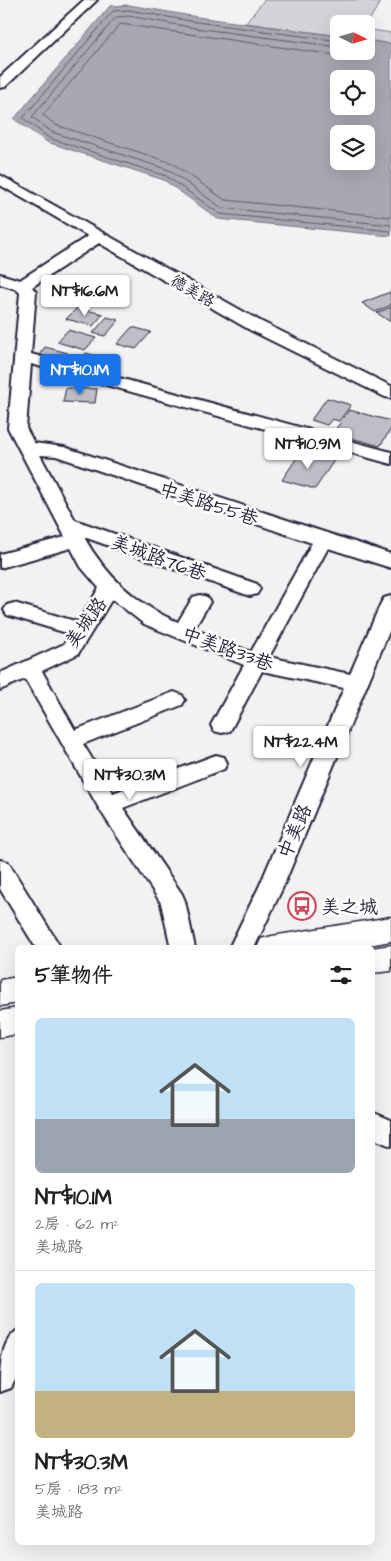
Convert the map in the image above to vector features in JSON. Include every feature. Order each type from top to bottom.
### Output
[{"type":"main road","points":[[291,945],[391,929]]},
{"type":"main road","points":[[375,960],[391,958]]},
{"type":"main road","points":[[0,993],[15,990]]},
{"type":"main road","points":[[0,1024],[15,1022]]},
{"type":"street","points":[[0,84],[91,0]]},
{"type":"street","name":"德美路","points":[[0,179],[256,326],[391,393]]},
{"type":"street","points":[[0,279],[22,286],[99,236]]},
{"type":"street","name":"美城路","points":[[0,682],[71,649],[110,587],[88,562],[18,428],[28,292],[22,286]]},
{"type":"street","points":[[23,356],[391,458]]},
{"type":"street","name":"中美路55巷","points":[[28,448],[58,451],[323,540],[391,560]]},
{"type":"street","points":[[0,561],[72,532]]},
{"type":"street","name":"美城路76巷","points":[[72,532],[250,589]]},
{"type":"street","points":[[222,725],[323,540]]},
{"type":"street","name":"中美路33巷","points":[[110,587],[151,619],[256,662],[358,684]]},
{"type":"street","points":[[182,632],[200,602]]},
{"type":"street","points":[[389,607],[391,639]]},
{"type":"street","name":"中美路","points":[[242,945],[271,887],[389,607]]},
{"type":"street","points":[[14,610],[82,630]]},
{"type":"street","points":[[30,669],[108,804],[173,900],[182,945]]},
{"type":"street","points":[[70,741],[174,700]]},
{"type":"street","points":[[108,804],[216,763]]},
{"type":"street","points":[[0,869],[47,945]]},
{"type":"street","points":[[375,1126],[391,1134]]},
{"type":"street","points":[[0,1377],[15,1350]]},
{"type":"shaded area","points":[[264,0],[362,0],[380,2],[372,15],[330,15],[330,35],[246,23]]},
{"type":"shaded area","points":[[375,30],[391,33],[391,44],[375,41]]},
{"type":"water","points":[[129,5],[197,17],[330,35],[330,60],[375,60],[375,41],[391,44],[391,236],[218,219],[164,180],[47,142],[14,119],[110,6]]},
{"type":"building","points":[[390,292],[391,305],[375,312],[362,303]]},
{"type":"building","points":[[391,307],[391,320],[389,321],[377,313]]},
{"type":"building","points":[[77,308],[103,314],[93,326],[66,319]]},
{"type":"building","points":[[107,317],[119,320],[105,336],[93,333]]},
{"type":"building","points":[[132,327],[151,332],[136,349],[117,344]]},
{"type":"building","points":[[68,330],[96,338],[85,350],[57,342]]},
{"type":"building","points":[[45,347],[68,353],[62,361],[39,355]]},
{"type":"building","points":[[86,353],[104,358],[95,369],[76,364]]},
{"type":"building","points":[[66,388],[97,389],[95,403],[63,402]]},
{"type":"building","points":[[327,398],[351,405],[339,421],[332,419],[327,425],[311,420]]},
{"type":"building","points":[[349,410],[391,421],[391,429],[380,446],[333,433]]},
{"type":"building","points":[[302,450],[335,459],[315,489],[282,480]]},
{"type":"place","name":"美之城","points":[[302,906]]}]
